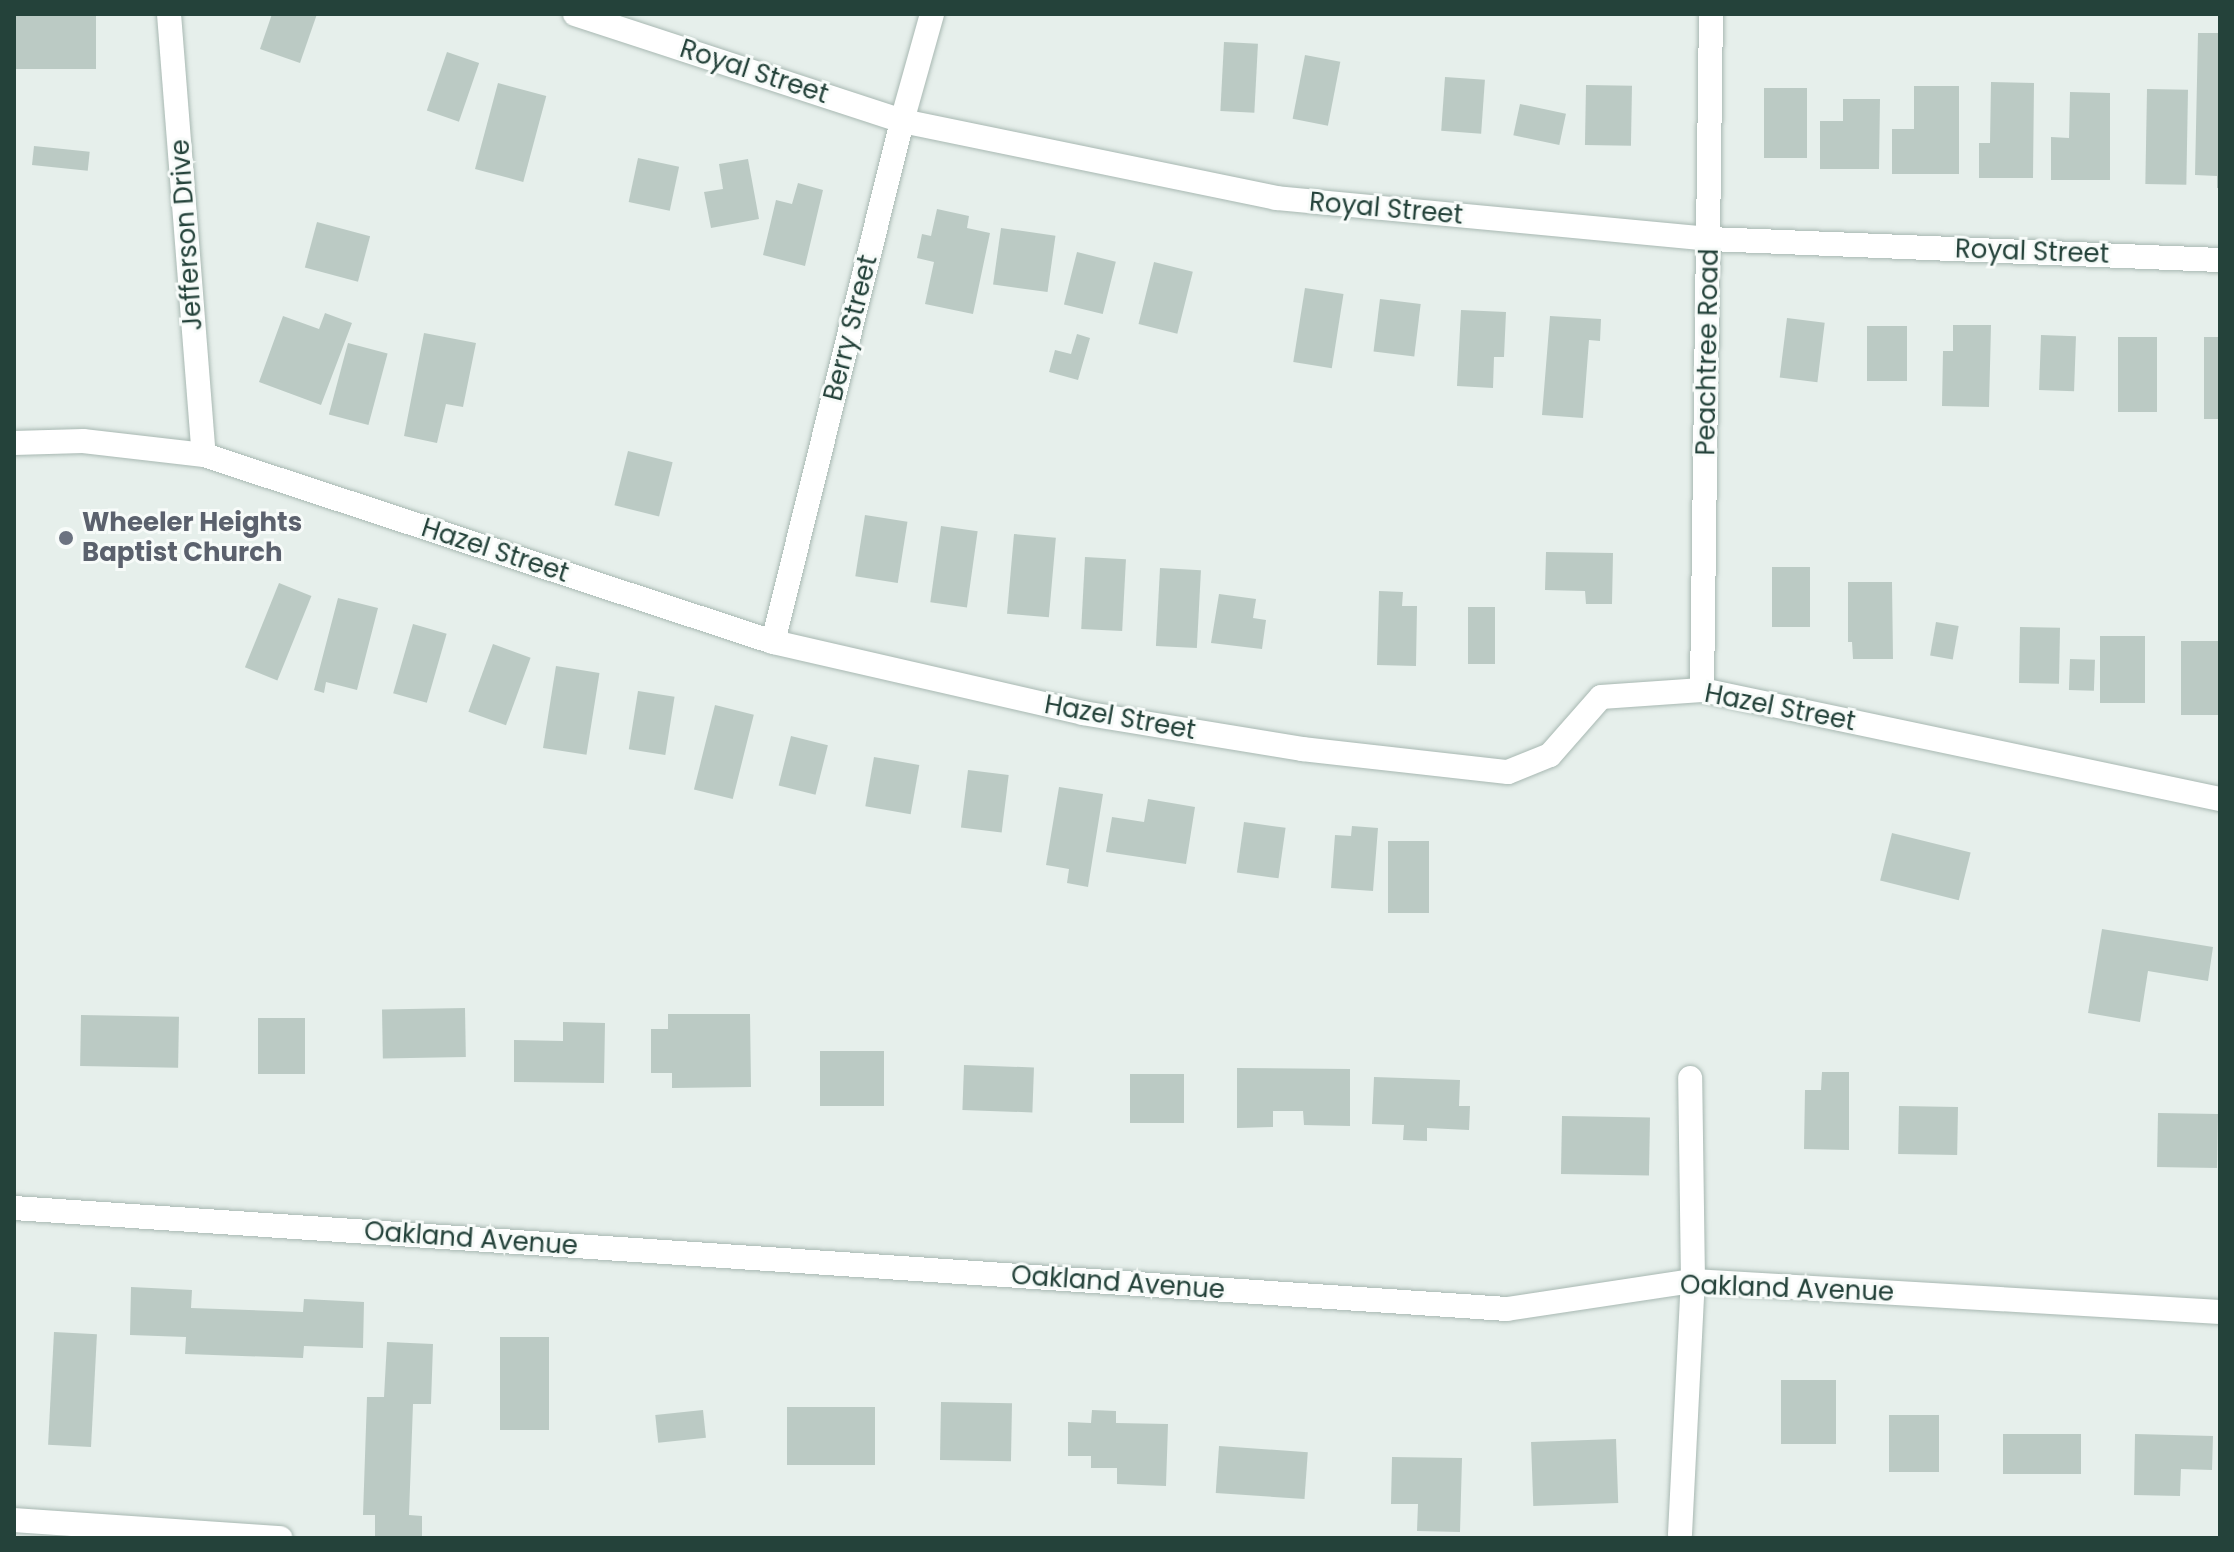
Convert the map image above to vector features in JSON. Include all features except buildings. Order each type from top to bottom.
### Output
[{"type":"street","name":"Jefferson Drive","points":[[169,14],[204,455]]},
{"type":"street","name":"Royal Street","points":[[575,14],[902,121],[1276,198],[1710,239],[2220,260]]},
{"type":"street","name":"Berry Street","points":[[773,642],[902,121],[932,14]]},
{"type":"street","name":"Peachtree Road","points":[[1702,690],[1711,14]]},
{"type":"street","name":"Hazel Street","points":[[14,443],[83,441],[204,455],[773,642],[1083,713],[1302,749],[1508,772],[1550,755],[1601,697],[1702,690],[2220,799]]},
{"type":"street","points":[[1680,1534],[1693,1281],[1690,1078]]},
{"type":"street","name":"Oakland Avenue","points":[[14,1208],[1507,1309],[1693,1281],[2220,1312]]},
{"type":"street","points":[[14,1520],[280,1538]]},
{"type":"place","name":"Wheeler Heights Baptist Church","points":[[66,538]]}]
